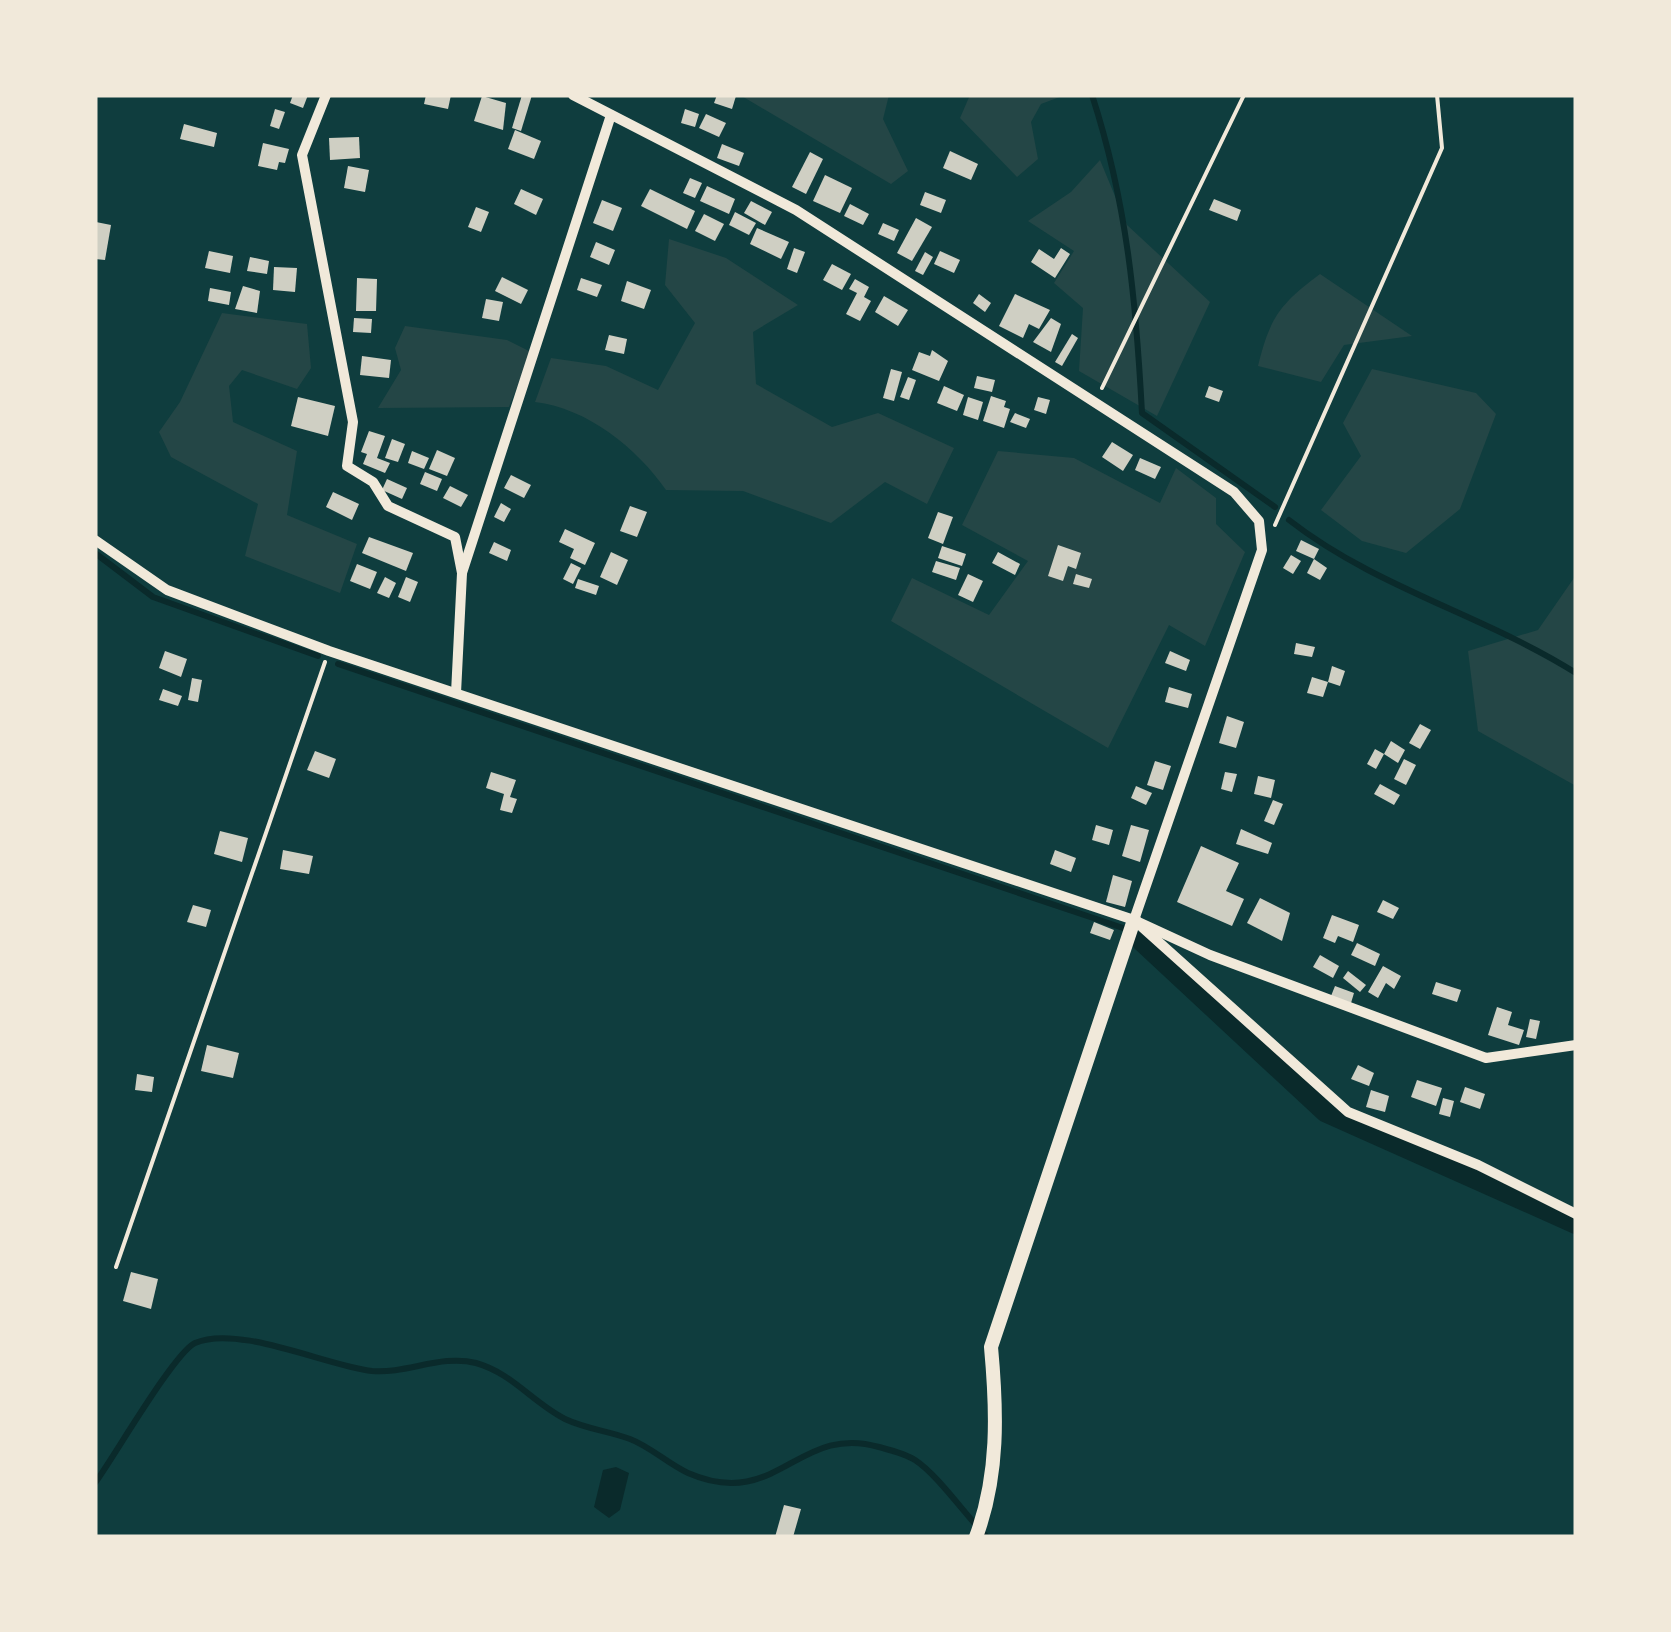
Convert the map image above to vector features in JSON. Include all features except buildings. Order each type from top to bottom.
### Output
[{"type":"street","points":[[326,95],[302,155],[353,422],[347,466],[373,482],[388,506],[456,537],[462,574],[456,694]]},
{"type":"street","points":[[573,95],[796,210],[1234,492],[1259,521],[1262,550],[990,1347],[997,1412],[992,1495],[976,1537]]},
{"type":"street","points":[[462,574],[610,115]]},
{"type":"street","points":[[95,540],[167,590],[329,651],[1134,920],[1210,955],[1486,1058],[1576,1046]]},
{"type":"street","points":[[1134,920],[1348,1112],[1478,1165],[1576,1214]]},
{"type":"path","points":[[1096,402],[1244,95]]},
{"type":"path","points":[[1262,550],[1442,148],[1437,95]]},
{"type":"path","points":[[116,1267],[329,651]]},
{"type":"shaded area","points":[[740,95],[889,95],[883,119],[908,171],[891,184]]},
{"type":"shaded area","points":[[970,95],[1065,95],[1041,104],[1031,122],[1038,159],[1017,177],[960,118]]},
{"type":"shaded area","points":[[1100,160],[1127,225],[1210,302],[1157,416],[1079,371],[1083,308],[1054,283],[1074,251],[1028,221],[1071,192]]},
{"type":"shaded area","points":[[669,239],[726,258],[798,305],[753,332],[756,384],[832,427],[878,413],[954,448],[927,504],[885,482],[831,523],[743,491],[666,490],[641,459],[609,432],[573,412],[535,402],[551,358],[606,366],[658,390],[695,323],[665,285]]},
{"type":"shaded area","points":[[1320,274],[1412,336],[1344,345],[1321,382],[1258,366],[1278,313]]},
{"type":"shaded area","points":[[222,313],[307,324],[311,368],[297,389],[242,370],[229,386],[233,422],[297,451],[287,515],[357,544],[340,593],[245,556],[258,504],[171,457],[159,432],[180,402]]},
{"type":"shaded area","points":[[405,326],[507,340],[531,352],[509,407],[378,408],[401,370],[395,348]]},
{"type":"shaded area","points":[[1372,369],[1476,393],[1496,414],[1460,509],[1406,553],[1362,541],[1321,510],[1361,456],[1343,423]]},
{"type":"shaded area","points":[[998,451],[1074,458],[1160,503],[1176,468],[1216,498],[1216,524],[1245,552],[1205,646],[1169,625],[1108,748],[891,621],[912,578],[989,615],[1028,561],[962,525]]},
{"type":"shaded area","points":[[1576,575],[1576,786],[1478,731],[1468,651],[1538,630]]},
{"type":"shaded area","points":[[616,1467],[629,1473],[620,1510],[609,1518],[594,1507],[603,1470]]},
{"type":"waterway","points":[[1092,95],[1114,174],[1128,252],[1142,413],[1275,507]]},
{"type":"waterway","points":[[1289,520],[1358,564],[1505,634],[1576,673]]},
{"type":"waterway","points":[[95,553],[153,597],[318,656]]},
{"type":"waterway","points":[[338,664],[1123,928]]},
{"type":"waterway","points":[[1141,941],[1325,1112],[1576,1224]]},
{"type":"waterway","points":[[95,1483],[185,1351],[195,1343],[234,1339],[372,1371],[450,1361],[476,1363],[501,1374],[565,1419],[630,1439],[688,1473],[718,1482],[744,1482],[766,1476],[828,1446],[851,1443],[879,1447],[907,1456],[924,1467],[987,1537]]}]
